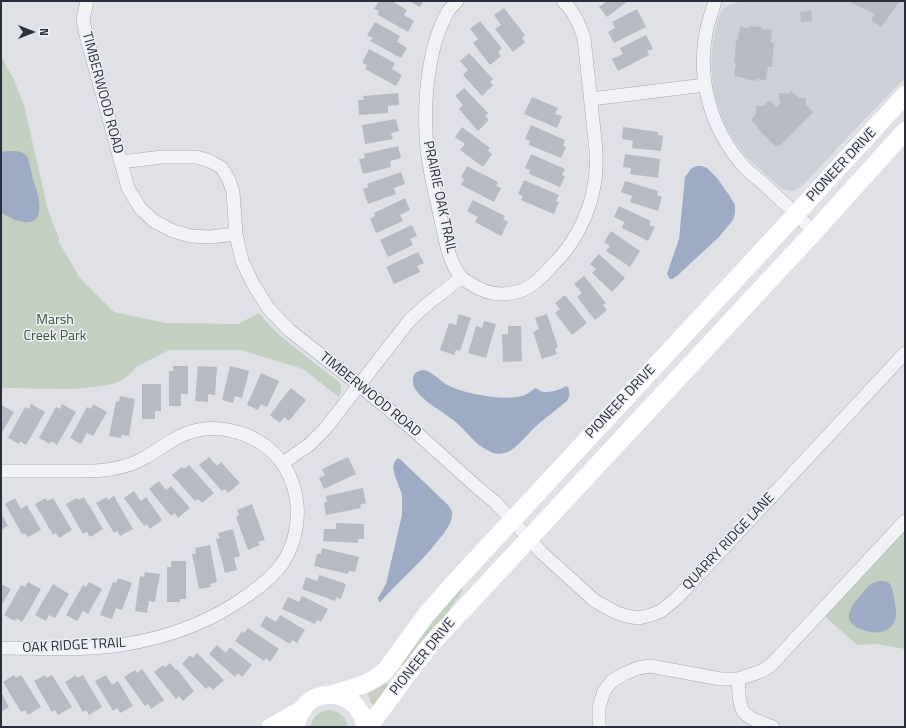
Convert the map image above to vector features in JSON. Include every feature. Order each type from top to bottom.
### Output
[{"type":"street","name":"PRAIRIE OAK TRAIL","points":[[457,1],[450,9],[442,23],[431,60],[426,110],[428,153],[433,182],[449,253],[453,264],[461,278],[479,290],[494,294],[510,294],[525,290],[538,281],[566,251],[583,222],[594,186],[596,150],[584,38],[578,22],[563,1]]},
{"type":"street","points":[[715,1],[703,47],[705,85],[713,116],[730,148],[742,164],[814,232]]},
{"type":"street","name":"TIMBERWOOD ROAD","points":[[84,2],[83,19],[86,35],[128,188],[140,208],[154,221],[173,231],[191,236],[210,237],[236,234]]},
{"type":"street","points":[[591,99],[705,85]]},
{"type":"street","name":"PIONEER DRIVE","points":[[303,708],[307,703],[316,697],[364,684],[374,680],[384,672],[417,626],[433,607],[905,95]]},
{"type":"street","name":"PIONEER DRIVE","points":[[368,727],[420,657],[905,132]]},
{"type":"street","name":"TIMBERWOOD ROAD","points":[[121,162],[162,157],[196,157],[210,161],[222,168],[229,180],[233,192],[236,234],[242,261],[252,284],[269,309],[289,330],[359,385],[448,460],[495,502],[529,539]]},
{"type":"street","points":[[283,463],[310,444],[329,425],[410,321],[426,305],[461,278]]},
{"type":"street","name":"QUARRY RIDGE LANE","points":[[529,539],[542,553],[595,601],[615,612],[626,616],[639,618],[661,611],[677,598],[905,353]]},
{"type":"street","name":"OAK RIDGE TRAIL","points":[[1,471],[88,471],[112,469],[143,459],[181,435],[212,428],[229,430],[254,438],[267,447],[283,463],[292,483],[296,500],[297,521],[288,554],[277,570],[262,585],[245,598],[225,610],[192,626],[171,634],[116,646],[95,648],[1,648]]},
{"type":"street","points":[[599,727],[599,707],[604,691],[612,681],[626,672],[650,666],[721,679],[738,679],[762,671],[771,665],[905,520]]},
{"type":"street","points":[[738,679],[740,705],[743,711],[749,716],[773,727]]},
{"type":"street","points":[[331,694],[344,697],[355,705],[362,717],[364,727]]},
{"type":"street","points":[[272,727],[303,708]]},
{"type":"street","points":[[296,727],[298,717],[303,708]]},
{"type":"shaded area","points":[[741,1],[905,1],[905,78],[802,186],[793,191],[781,188],[745,155],[725,125],[715,98],[711,63],[716,28],[723,9]]},
{"type":"green space","name":"Marsh Creek Park","points":[[1,56],[14,80],[24,105],[47,206],[59,238],[59,242],[80,278],[114,312],[166,323],[238,324],[259,313],[284,339],[339,382],[341,386],[341,393],[339,397],[303,369],[241,350],[169,350],[136,367],[124,379],[113,384],[101,386],[73,389],[1,388]]},
{"type":"green space","points":[[905,521],[905,649],[876,644],[857,645],[820,612]]},
{"type":"green space","points":[[460,587],[463,590],[445,617],[404,666],[400,663],[405,655]]},
{"type":"green space","points":[[386,683],[388,685],[374,706],[371,703],[368,693]]},
{"type":"green space","points":[[329,710],[342,715],[346,720],[348,727],[311,727],[314,717]]},
{"type":"water","points":[[1,152],[22,152],[28,158],[39,199],[39,213],[37,218],[32,222],[18,221],[1,212]]},
{"type":"water","points":[[696,166],[707,168],[717,178],[735,205],[735,213],[733,220],[719,237],[678,275],[670,279],[667,274],[679,239],[685,177],[691,169]]},
{"type":"water","points":[[424,370],[431,373],[449,386],[465,392],[485,396],[505,398],[514,397],[526,395],[535,388],[543,392],[550,392],[566,386],[568,387],[569,396],[567,401],[538,424],[514,448],[510,451],[499,454],[483,448],[458,424],[423,398],[413,385],[413,378],[414,374]]},
{"type":"water","points":[[398,458],[448,505],[452,510],[452,515],[448,528],[433,547],[379,602],[378,598],[386,584],[402,515],[402,494],[393,467]]},
{"type":"water","points":[[880,581],[888,582],[892,587],[896,608],[895,620],[893,625],[881,632],[866,631],[853,625],[849,616],[850,611],[852,606],[871,584]]},
{"type":"building","points":[[379,1],[392,1],[407,10],[404,15],[414,21],[408,32],[378,15],[379,11],[374,9]]},
{"type":"building","points":[[409,1],[424,1],[420,7]]},
{"type":"building","points":[[607,1],[628,1],[607,17],[599,7]]},
{"type":"building","points":[[848,1],[900,1],[881,27],[871,20],[875,14]]},
{"type":"building","points":[[504,8],[525,35],[522,38],[525,42],[513,52],[495,29],[501,25],[494,15]]},
{"type":"building","points":[[637,9],[646,27],[614,43],[608,32],[615,28],[612,22]]},
{"type":"building","points":[[811,11],[812,21],[801,22],[800,12]]},
{"type":"building","points":[[480,21],[501,47],[498,52],[501,56],[490,65],[473,43],[478,39],[470,29]]},
{"type":"building","points":[[375,22],[400,36],[397,42],[407,48],[401,58],[370,41],[373,38],[367,35]]},
{"type":"building","points":[[749,26],[762,27],[762,29],[772,30],[771,43],[774,43],[772,67],[768,67],[766,80],[757,79],[757,81],[734,76],[736,63],[734,63],[736,40],[738,40],[740,27],[749,28]]},
{"type":"building","points":[[646,35],[653,49],[647,51],[649,55],[618,71],[612,59],[623,54],[620,48]]},
{"type":"building","points":[[369,49],[395,63],[392,69],[402,75],[396,86],[365,69],[367,65],[362,63]]},
{"type":"building","points":[[469,53],[493,79],[490,82],[493,85],[482,96],[463,75],[468,70],[460,61]]},
{"type":"building","points":[[464,88],[488,113],[485,116],[489,120],[478,131],[459,109],[463,105],[455,96]]},
{"type":"building","points":[[791,91],[799,98],[806,98],[806,105],[813,112],[780,146],[778,145],[776,147],[751,120],[756,114],[756,106],[764,106],[769,100],[777,107],[781,102],[779,101],[779,93],[788,94]]},
{"type":"building","points":[[398,93],[399,105],[388,106],[388,113],[359,115],[358,100],[364,100],[363,96]]},
{"type":"building","points":[[532,97],[558,108],[555,114],[562,116],[557,128],[524,114]]},
{"type":"building","points":[[396,119],[399,131],[391,133],[393,139],[365,144],[362,125]]},
{"type":"building","points":[[531,125],[565,140],[563,146],[566,147],[561,158],[529,145],[530,141],[525,139]]},
{"type":"building","points":[[462,127],[490,148],[488,151],[492,154],[483,167],[460,150],[465,144],[455,137]]},
{"type":"building","points":[[623,127],[658,132],[658,135],[663,136],[661,151],[632,148],[633,141],[622,139]]},
{"type":"building","points":[[398,146],[401,158],[390,161],[391,167],[363,174],[359,159],[365,158],[364,154]]},
{"type":"building","points":[[531,154],[565,169],[562,175],[565,176],[560,187],[529,174],[530,170],[525,168]]},
{"type":"building","points":[[625,154],[660,159],[658,178],[630,174],[631,168],[623,167]]},
{"type":"building","points":[[467,166],[498,182],[496,186],[501,188],[494,202],[461,185],[464,179],[461,177]]},
{"type":"building","points":[[401,172],[405,184],[394,188],[396,194],[368,204],[363,189],[369,187],[367,184]]},
{"type":"building","points":[[524,180],[559,195],[556,201],[559,202],[554,214],[521,200],[523,196],[518,194]]},
{"type":"building","points":[[625,181],[658,191],[657,195],[662,197],[658,211],[630,202],[632,196],[621,192]]},
{"type":"building","points":[[405,198],[410,210],[400,215],[403,221],[376,233],[370,219],[375,216],[374,213]]},
{"type":"building","points":[[473,200],[505,216],[503,219],[508,222],[501,236],[475,222],[478,217],[467,211]]},
{"type":"building","points":[[619,206],[651,221],[649,225],[655,227],[648,241],[622,228],[624,222],[614,217]]},
{"type":"building","points":[[412,225],[417,236],[410,239],[413,245],[388,257],[380,240]]},
{"type":"building","points":[[611,231],[640,251],[630,267],[606,251],[610,246],[604,242]]},
{"type":"building","points":[[418,252],[424,263],[417,266],[420,272],[394,284],[386,267]]},
{"type":"building","points":[[599,254],[625,278],[612,292],[592,273],[596,269],[590,264]]},
{"type":"building","points":[[584,276],[606,303],[603,305],[607,310],[595,320],[577,297],[582,293],[574,284]]},
{"type":"building","points":[[565,295],[587,323],[572,335],[555,313],[560,309],[555,303]]},
{"type":"building","points":[[459,314],[471,318],[460,351],[456,350],[454,355],[440,350],[449,323],[456,325]]},
{"type":"building","points":[[547,314],[558,347],[555,349],[557,354],[542,359],[533,332],[539,329],[535,318]]},
{"type":"building","points":[[484,321],[496,324],[486,358],[468,353],[476,326],[482,328]]},
{"type":"building","points":[[508,326],[521,326],[522,361],[503,362],[502,334],[508,334]]},
{"type":"building","points":[[173,366],[188,366],[188,394],[181,394],[181,406],[169,406],[169,371],[173,371]]},
{"type":"building","points":[[198,366],[217,367],[215,395],[208,394],[208,402],[195,401]]},
{"type":"building","points":[[230,366],[249,371],[242,398],[235,396],[233,403],[222,400]]},
{"type":"building","points":[[261,373],[279,381],[267,407],[261,404],[258,410],[247,405]]},
{"type":"building","points":[[142,384],[161,384],[161,411],[155,411],[155,419],[142,419]]},
{"type":"building","points":[[291,388],[306,400],[289,421],[284,417],[280,423],[270,415]]},
{"type":"building","points":[[120,396],[135,399],[129,436],[122,435],[121,438],[109,436],[116,401],[119,402]]},
{"type":"building","points":[[31,404],[45,412],[26,445],[20,441],[19,444],[8,438],[25,407],[29,409]]},
{"type":"building","points":[[62,404],[76,412],[57,445],[51,441],[50,444],[39,438],[56,407],[60,409]]},
{"type":"building","points":[[93,404],[107,412],[93,436],[87,433],[81,444],[70,438],[87,407],[91,409]]},
{"type":"building","points":[[1,405],[14,412],[1,434]]},
{"type":"building","points":[[209,457],[217,466],[221,462],[240,483],[228,493],[225,489],[222,491],[199,465]]},
{"type":"building","points":[[348,457],[356,474],[324,489],[319,478],[325,475],[322,469]]},
{"type":"building","points":[[189,465],[214,493],[202,503],[198,499],[195,501],[172,475],[182,467],[184,469]]},
{"type":"building","points":[[159,481],[166,490],[171,486],[190,508],[178,518],[175,513],[171,516],[149,489]]},
{"type":"building","points":[[363,488],[366,503],[360,505],[361,508],[326,515],[324,503],[327,502],[326,496]]},
{"type":"building","points":[[134,491],[141,501],[146,497],[162,520],[150,529],[147,524],[144,526],[124,498]]},
{"type":"building","points":[[114,496],[133,529],[120,536],[117,531],[114,533],[96,503],[107,497],[108,500]]},
{"type":"building","points":[[84,497],[103,529],[90,537],[87,532],[83,534],[66,504],[77,498],[78,500]]},
{"type":"building","points":[[15,498],[21,509],[27,505],[41,530],[28,537],[25,533],[22,534],[5,504]]},
{"type":"building","points":[[46,498],[47,501],[53,498],[72,530],[59,538],[56,533],[53,535],[35,504]]},
{"type":"building","points":[[252,504],[265,540],[258,542],[260,545],[248,550],[236,517],[239,515],[237,510]]},
{"type":"building","points":[[1,513],[8,526],[1,530]]},
{"type":"building","points":[[336,523],[364,524],[364,539],[358,539],[358,543],[323,541],[324,529],[336,529]]},
{"type":"building","points":[[233,529],[240,556],[234,558],[237,570],[225,573],[216,539],[220,538],[218,533]]},
{"type":"building","points":[[210,545],[217,582],[210,584],[211,587],[199,589],[192,554],[196,554],[195,548]]},
{"type":"building","points":[[322,548],[359,557],[355,572],[349,571],[348,574],[314,566],[317,554],[321,554]]},
{"type":"building","points":[[171,561],[186,561],[186,599],[180,599],[180,602],[167,602],[167,567],[171,567]]},
{"type":"building","points":[[145,572],[160,574],[155,602],[149,601],[147,613],[135,611],[140,576],[144,577]]},
{"type":"building","points":[[319,575],[346,584],[341,599],[336,597],[335,601],[302,589],[306,577],[317,581]]},
{"type":"building","points":[[118,578],[132,583],[122,610],[116,608],[112,619],[100,615],[113,582],[116,583]]},
{"type":"building","points":[[28,582],[41,589],[22,622],[16,618],[15,621],[4,615],[21,585],[25,587]]},
{"type":"building","points":[[89,582],[102,589],[88,614],[83,611],[77,621],[66,615],[83,585],[86,587]]},
{"type":"building","points":[[1,584],[11,589],[1,606]]},
{"type":"building","points":[[53,584],[69,594],[55,618],[49,615],[46,621],[35,615]]},
{"type":"building","points":[[302,596],[328,609],[321,622],[317,620],[315,624],[282,609],[288,597],[299,602]]},
{"type":"building","points":[[280,615],[305,630],[297,643],[292,640],[290,644],[260,626],[266,616],[276,622]]},
{"type":"building","points":[[248,628],[279,649],[270,662],[266,658],[264,661],[235,641],[242,631],[244,633]]},
{"type":"building","points":[[217,645],[226,653],[230,647],[252,665],[242,677],[238,673],[235,677],[209,654]]},
{"type":"building","points":[[197,653],[224,680],[213,690],[209,686],[206,689],[182,664],[190,655],[193,658]]},
{"type":"building","points":[[170,663],[176,670],[177,669],[194,691],[183,701],[179,696],[176,699],[154,672],[163,665],[165,667]]},
{"type":"building","points":[[142,669],[164,700],[151,709],[148,704],[145,706],[124,677],[135,670],[137,673]]},
{"type":"building","points":[[14,675],[16,678],[21,675],[41,707],[28,715],[25,710],[21,712],[3,682]]},
{"type":"building","points":[[45,675],[46,678],[52,675],[72,707],[58,715],[55,710],[52,712],[34,681]]},
{"type":"building","points":[[76,675],[77,678],[83,675],[102,707],[89,715],[86,710],[83,712],[65,682]]},
{"type":"building","points":[[106,675],[112,685],[118,681],[133,706],[120,713],[117,708],[113,711],[95,681]]},
{"type":"building","points":[[1,692],[9,707],[1,712]]}]
